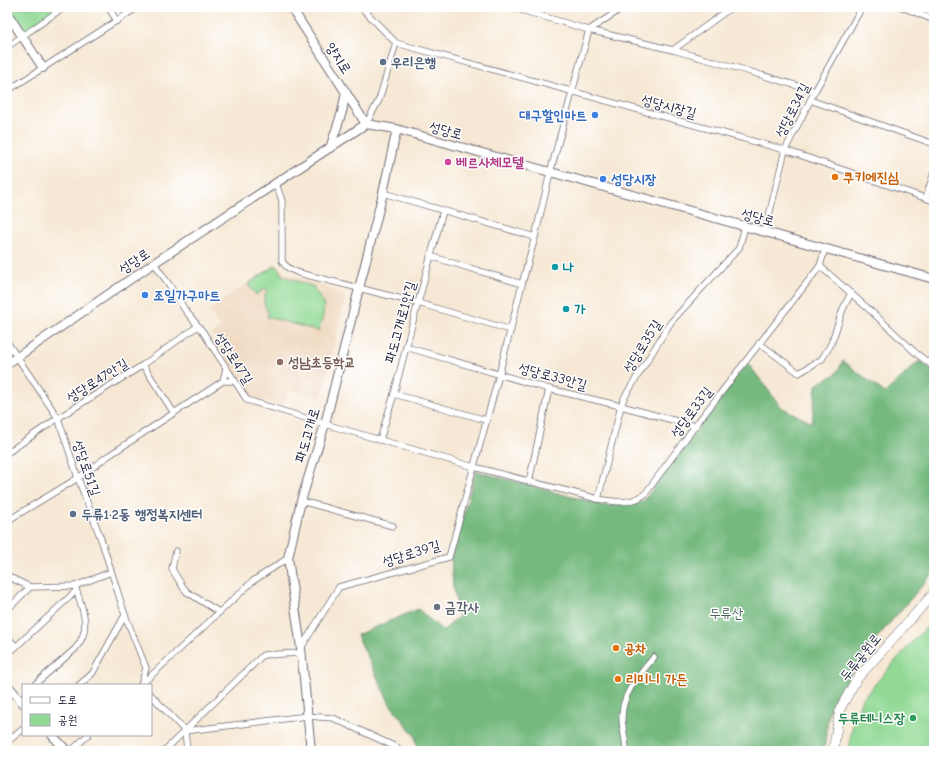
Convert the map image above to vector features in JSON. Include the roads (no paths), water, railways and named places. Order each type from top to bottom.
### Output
[{"type":"main road","name":"양지로","points":[[291,7],[366,124]]},
{"type":"main road","points":[[7,13],[43,68]]},
{"type":"main road","points":[[330,148],[342,112],[346,92]]},
{"type":"main road","name":"성당로","points":[[7,364],[154,263],[366,124],[396,129],[934,279]]},
{"type":"main road","name":"파도고개로","points":[[311,751],[301,650],[288,558],[301,501],[325,424],[383,193],[396,129]]},
{"type":"main road","name":"두류공원로","points":[[833,751],[840,709],[856,680],[934,593]]},
{"type":"main road","points":[[7,684],[22,699]]},
{"type":"main road","points":[[53,736],[67,751]]},
{"type":"street","points":[[7,47],[23,37],[55,10],[66,7]]},
{"type":"street","points":[[108,7],[117,21]]},
{"type":"street","points":[[7,91],[138,7]]},
{"type":"street","points":[[361,7],[396,43],[379,100],[366,124]]},
{"type":"street","points":[[511,7],[530,9],[589,30],[673,50],[815,91]]},
{"type":"street","points":[[589,30],[624,7]]},
{"type":"street","points":[[673,50],[732,7]]},
{"type":"street","name":"성당로34길","points":[[765,232],[785,150],[810,100],[862,7]]},
{"type":"street","points":[[902,7],[934,20]]},
{"type":"street","name":"성당로39길","points":[[301,650],[339,587],[449,556],[511,330],[550,173],[589,30]]},
{"type":"street","name":"성당시장길","points":[[396,43],[785,150],[934,201]]},
{"type":"street","points":[[810,100],[934,144]]},
{"type":"street","points":[[926,198],[934,172]]},
{"type":"street","points":[[276,183],[282,201],[282,261],[284,265],[299,273],[359,287],[511,330]]},
{"type":"street","points":[[383,193],[535,238]]},
{"type":"street","name":"파도고개로1안길","points":[[380,440],[394,394],[443,211]]},
{"type":"street","name":"성당로35길","points":[[598,498],[624,398],[671,322],[739,248],[745,227]]},
{"type":"street","name":"성당로33길","points":[[325,424],[529,482],[613,501],[624,502],[640,498],[645,494],[695,426],[820,266],[825,249]]},
{"type":"street","points":[[430,256],[522,284]]},
{"type":"street","name":"성당로47길","points":[[154,263],[247,400],[325,424]]},
{"type":"street","points":[[820,266],[917,354],[934,367]]},
{"type":"street","points":[[759,343],[799,373],[822,359],[831,344],[850,293]]},
{"type":"street","name":"성당로47안길","points":[[7,453],[58,418],[143,365],[198,326]]},
{"type":"street","name":"성당로51길","points":[[7,342],[58,418],[125,615],[146,668],[141,684]]},
{"type":"street","name":"성당로33안길","points":[[406,347],[549,389],[621,406],[695,426]]},
{"type":"street","points":[[143,365],[174,413]]},
{"type":"street","points":[[223,381],[226,368]]},
{"type":"street","points":[[7,521],[78,478],[108,456],[223,381],[235,381]]},
{"type":"street","points":[[529,482],[549,389]]},
{"type":"street","points":[[394,394],[486,420]]},
{"type":"street","points":[[301,501],[393,526]]},
{"type":"street","points":[[176,551],[172,568],[183,587],[187,592],[219,612]]},
{"type":"street","points":[[142,684],[253,581],[288,558]]},
{"type":"street","points":[[7,655],[76,589],[111,572]]},
{"type":"street","points":[[7,576],[30,587],[76,589]]},
{"type":"street","points":[[7,610],[30,587]]},
{"type":"street","points":[[35,684],[80,644],[85,625],[84,612],[76,589]]},
{"type":"street","points":[[80,684],[92,674],[125,615]]},
{"type":"street","points":[[7,636],[16,647]]},
{"type":"street","points":[[164,751],[263,655],[301,650]]},
{"type":"street","points":[[626,751],[622,715],[624,703],[632,686],[654,657]]},
{"type":"street","points":[[152,696],[185,731],[187,751]]},
{"type":"street","points":[[185,731],[308,716],[333,718],[398,748],[398,751]]},
{"type":"street","points":[[7,742],[22,730]]},
{"type":"street","points":[[71,751],[87,736]]},
{"type":"place","name":"우리은행","points":[[383,62]]},
{"type":"place","name":"대구할인마트","points":[[595,115]]},
{"type":"place","name":"베르사체모텔","points":[[448,162]]},
{"type":"place","name":"쿠키에진심","points":[[835,177]]},
{"type":"place","name":"성당시장","points":[[603,179]]},
{"type":"place","name":"나","points":[[555,267]]},
{"type":"place","name":"조일가구마트","points":[[145,295]]},
{"type":"place","name":"가","points":[[566,309]]},
{"type":"place","name":"성남초등학교","points":[[280,362]]},
{"type":"place","name":"두류1·2동 행정복지센터","points":[[73,514]]},
{"type":"place","name":"금각사","points":[[437,607]]},
{"type":"place","name":"공차","points":[[616,648]]},
{"type":"place","name":"리미니 가든","points":[[618,679]]},
{"type":"place","name":"두류테니스장","points":[[913,718]]},
{"type":"park label","name":"두류산","points":[[726,613]]}]
